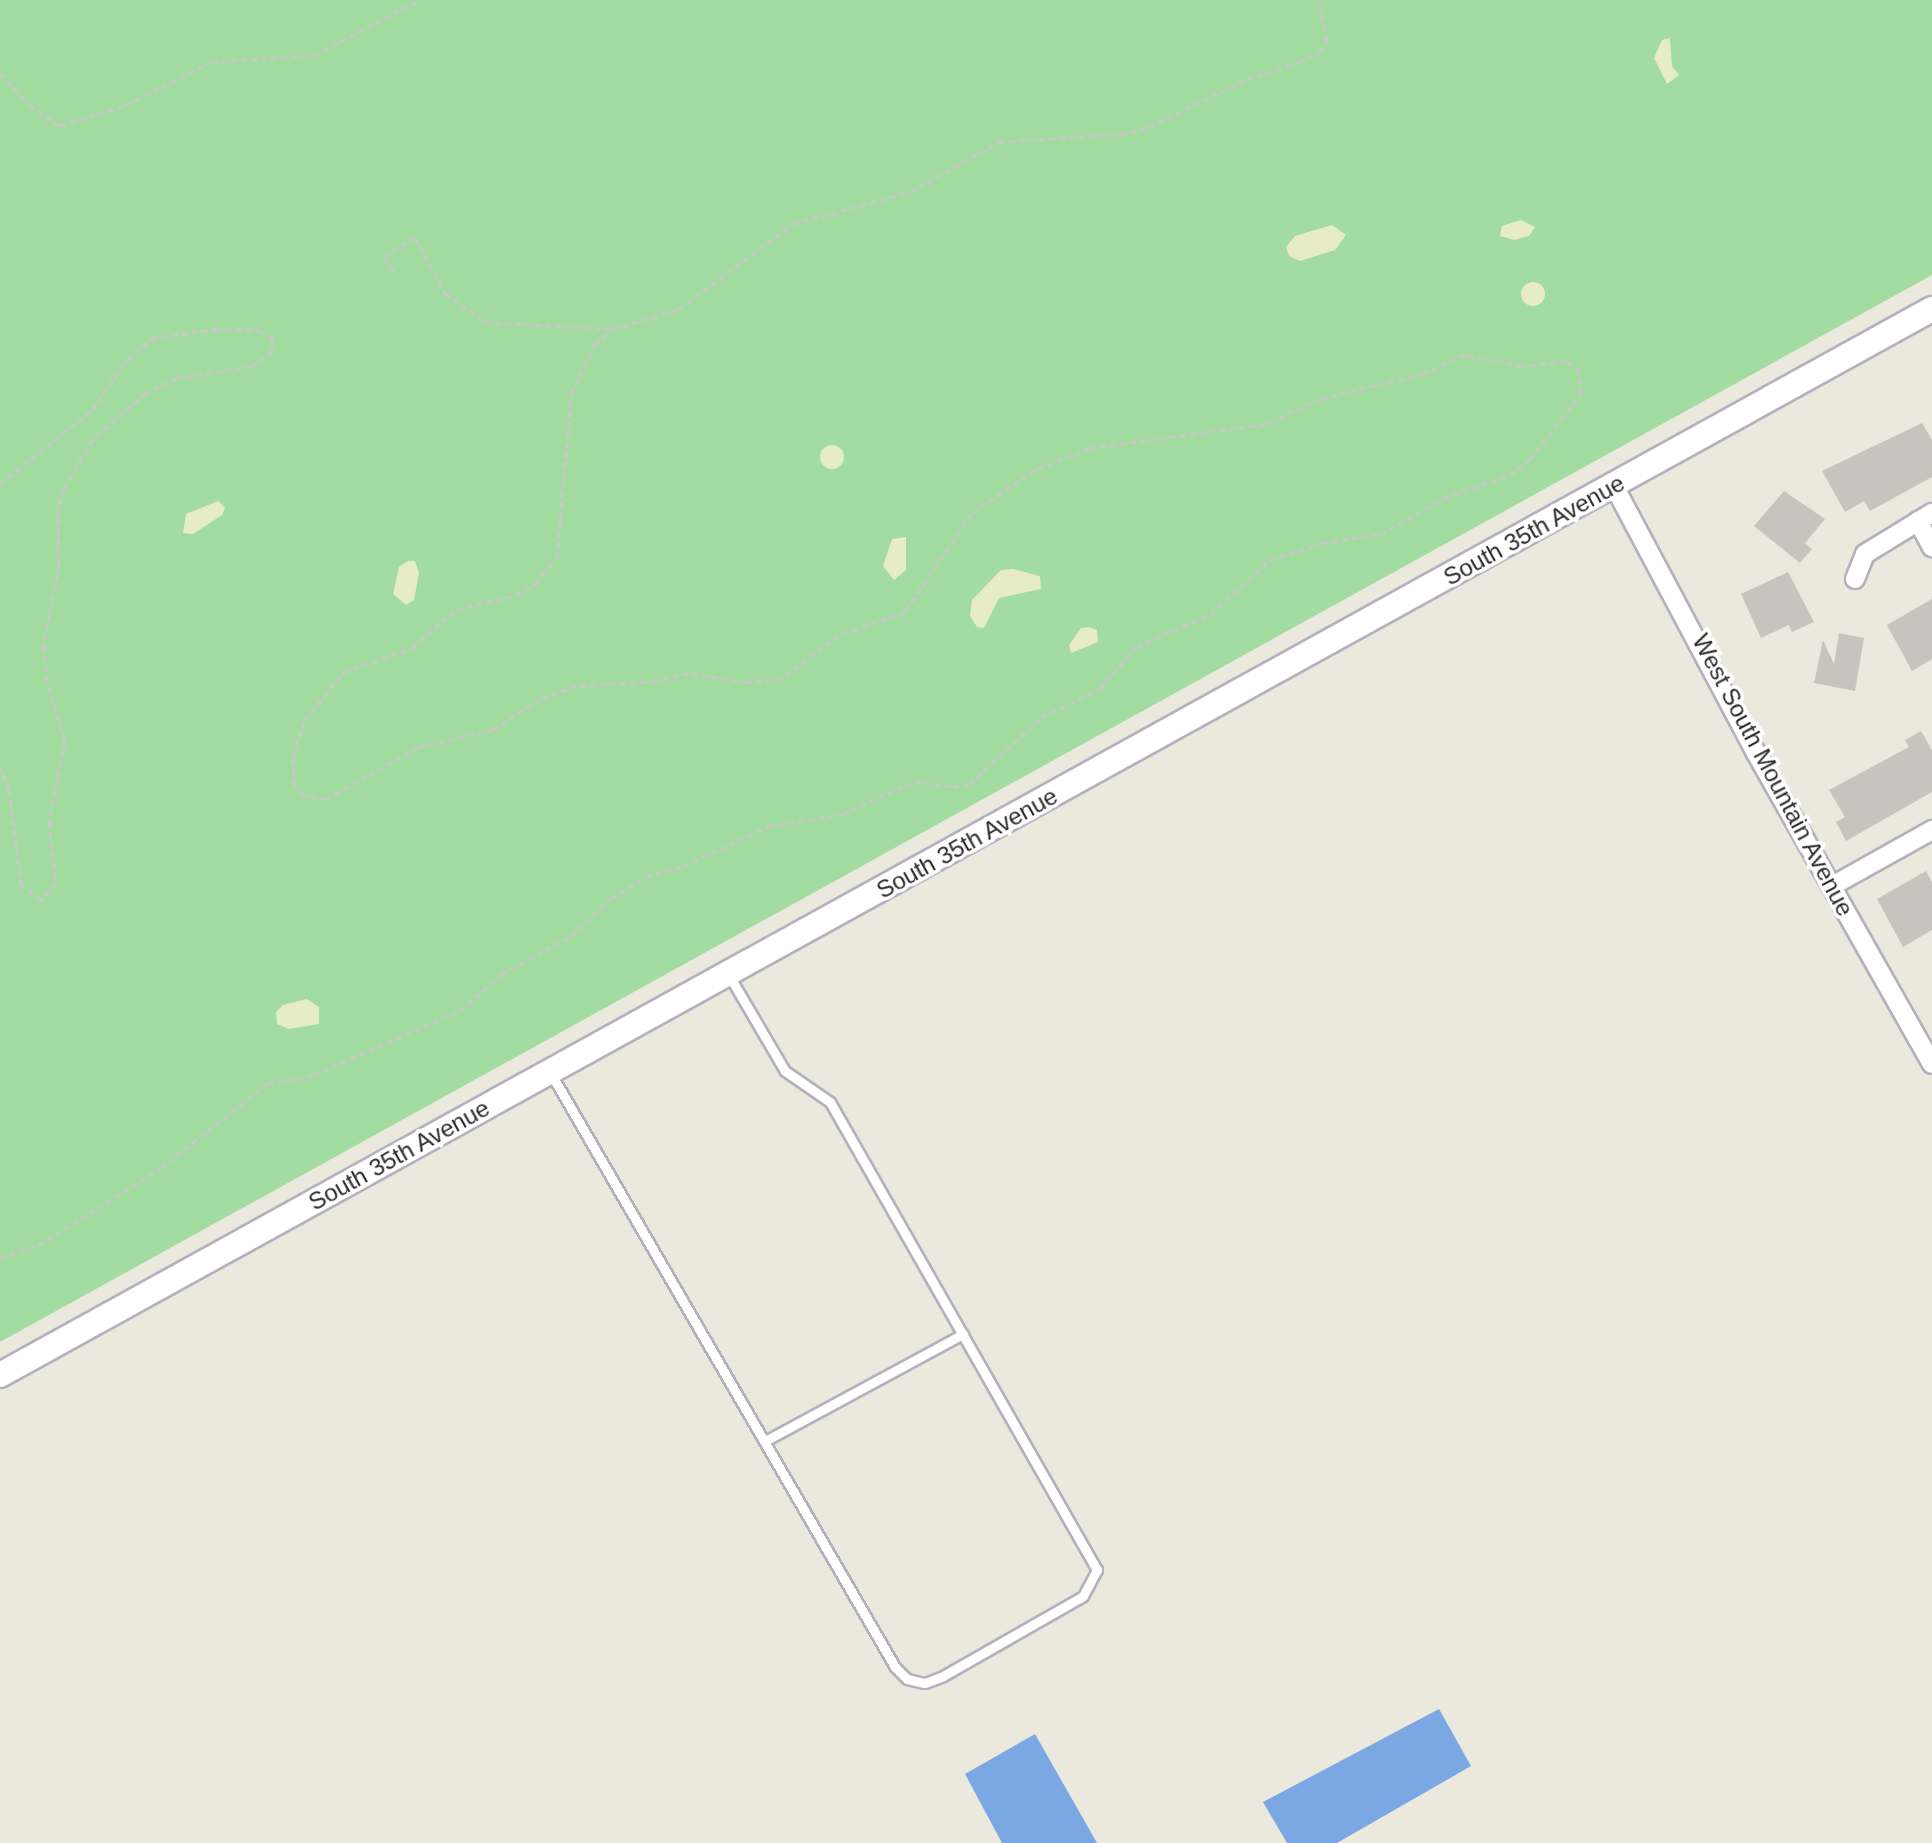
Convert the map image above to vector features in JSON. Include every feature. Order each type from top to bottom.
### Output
[{"type":"main road","name":"South 35th Avenue","points":[[0,1375],[1932,309]]},
{"type":"street","name":"West South Mountain Avenue","points":[[1614,486],[1932,1064]]},
{"type":"street","points":[[1855,579],[1865,554],[1925,517],[1932,547]]},
{"type":"street","points":[[1832,886],[1932,830]]},
{"type":"lane","points":[[550,1072],[895,1667],[907,1679],[925,1683],[943,1676],[1083,1596],[1097,1570],[830,1102],[785,1071],[728,974]]},
{"type":"lane","points":[[765,1441],[963,1334]]},
{"type":"path","points":[[0,73],[29,105],[60,126],[126,105],[211,62],[314,55],[420,0]]},
{"type":"path","points":[[394,272],[384,257],[415,237],[445,293],[485,322],[613,329],[679,309],[793,224],[910,192],[999,142],[1121,134],[1149,127],[1247,79],[1299,62],[1320,52],[1327,40],[1319,0]]},
{"type":"path","points":[[0,484],[92,410],[128,359],[152,338],[216,329],[260,330],[272,338],[272,352],[252,366],[177,378],[146,393],[92,440],[63,490],[58,509],[59,565],[43,646],[48,686],[65,741],[49,822],[56,883],[53,892],[41,900],[21,885],[9,789],[0,767]]},
{"type":"path","points":[[0,1257],[39,1245],[161,1168],[267,1084],[314,1075],[460,1010],[502,974],[571,936],[611,898],[646,877],[694,862],[769,826],[842,814],[915,781],[953,787],[969,784],[1042,717],[1100,689],[1137,646],[1211,614],[1270,560],[1322,543],[1363,541],[1444,498],[1510,475],[1530,459],[1581,394],[1580,372],[1566,361],[1522,366],[1465,355],[1424,373],[1321,399],[1265,424],[1071,453],[1004,487],[971,514],[905,612],[839,635],[782,678],[747,682],[688,673],[557,691],[493,730],[418,747],[327,799],[303,795],[292,771],[297,741],[329,686],[344,672],[412,648],[457,609],[516,595],[535,584],[557,557],[571,394],[595,344],[613,329]]},
{"type":"green space","points":[[0,0],[1932,0],[1932,275],[0,1342]]},
{"type":"sand","points":[[1670,38],[1672,66],[1679,75],[1667,84],[1654,58],[1662,40]]},
{"type":"sand","points":[[1521,220],[1535,227],[1529,236],[1514,240],[1500,236],[1502,226]]},
{"type":"sand","points":[[1332,225],[1346,235],[1335,250],[1300,261],[1289,256],[1286,247],[1295,236]]},
{"type":"sand","points":[[1533,282],[1542,285],[1545,294],[1542,303],[1533,306],[1524,303],[1521,294],[1524,285]]},
{"type":"sand","points":[[832,445],[841,448],[844,457],[841,466],[832,469],[823,466],[820,457],[823,448]]},
{"type":"sand","points":[[218,501],[225,508],[222,515],[193,534],[183,533],[186,514]]},
{"type":"sand","points":[[906,537],[906,570],[894,580],[883,566],[892,539]]},
{"type":"sand","points":[[408,561],[415,561],[419,573],[414,600],[406,605],[393,594],[399,567]]},
{"type":"sand","points":[[1013,569],[1040,576],[1041,589],[999,598],[984,628],[977,627],[970,616],[972,600],[1001,570]]},
{"type":"sand","points":[[1081,628],[1097,630],[1098,642],[1071,653],[1069,645]]},
{"type":"sand","points":[[307,999],[319,1007],[319,1024],[289,1029],[277,1024],[276,1012],[283,1005]]},
{"type":"water","points":[[1439,1709],[1471,1766],[1337,1843],[1287,1843],[1263,1802]]},
{"type":"water","points":[[1035,1734],[1097,1843],[1002,1843],[965,1774]]},
{"type":"building","points":[[1922,423],[1932,440],[1932,477],[1870,511],[1864,501],[1845,512],[1822,471]]},
{"type":"building","points":[[1784,491],[1825,519],[1805,543],[1812,549],[1800,563],[1754,526]]},
{"type":"building","points":[[1788,572],[1814,622],[1792,632],[1789,625],[1761,638],[1741,594]]},
{"type":"building","points":[[1932,599],[1932,659],[1912,671],[1887,625]]},
{"type":"building","points":[[1839,633],[1864,638],[1855,691],[1814,683],[1823,640],[1834,664]]},
{"type":"building","points":[[1921,731],[1932,750],[1932,792],[1846,841],[1836,822],[1845,817],[1829,790],[1909,747],[1905,740]]},
{"type":"building","points":[[1926,871],[1932,882],[1932,930],[1903,947],[1877,899]]}]
